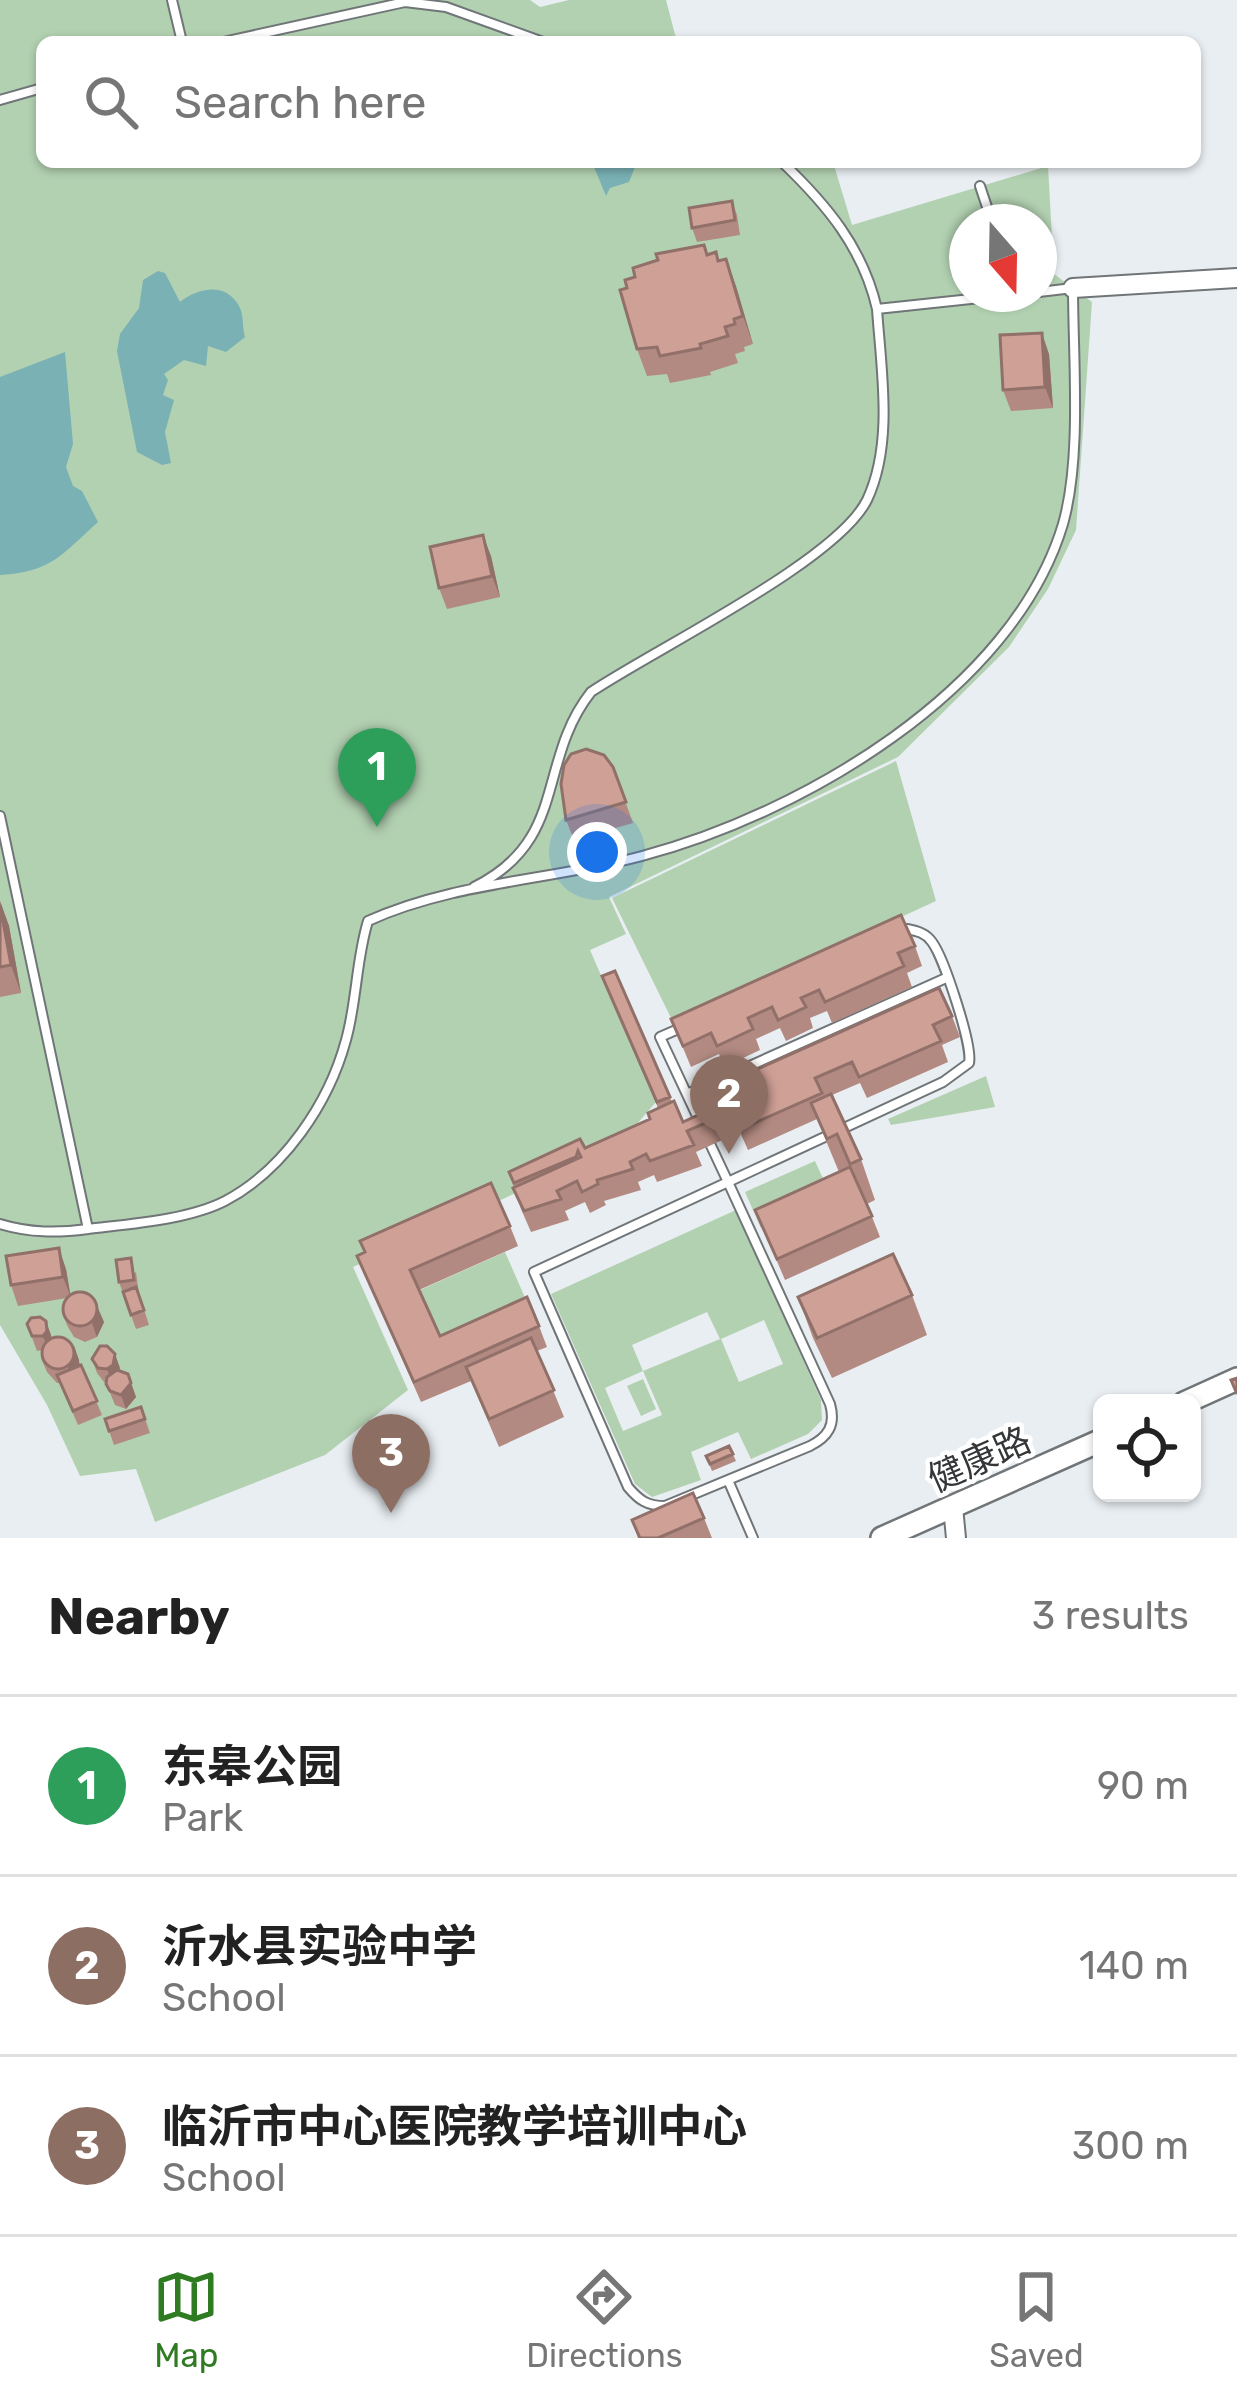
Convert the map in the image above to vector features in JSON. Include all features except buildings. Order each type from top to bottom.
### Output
[{"type":"main road","points":[[1201,1395],[1237,1379]]},
{"type":"main road","name":"健康路","points":[[882,1538],[1093,1444]]},
{"type":"street","points":[[1073,288],[1237,278]]},
{"type":"street","points":[[953,1507],[956,1538]]},
{"type":"lane","points":[[172,0],[181,36]]},
{"type":"lane","points":[[250,36],[405,2],[446,7],[526,36]]},
{"type":"lane","points":[[0,100],[36,90]]},
{"type":"lane","points":[[460,893],[509,867],[532,841],[573,715],[591,692],[805,561],[848,527],[867,499],[878,464],[883,412],[877,309],[869,274],[826,207],[788,168]]},
{"type":"lane","points":[[980,186],[986,204]]},
{"type":"lane","points":[[0,1224],[54,1233],[150,1221],[223,1202],[263,1174],[294,1143],[314,1112],[344,1049],[368,921],[460,893],[643,856],[745,821],[856,764],[961,678],[1022,608],[1063,524],[1071,481],[1073,288],[1057,290]]},
{"type":"lane","points":[[877,309],[949,301]]},
{"type":"lane","points":[[0,816],[88,1229]]},
{"type":"lane","points":[[946,978],[931,939],[915,930],[896,931],[660,1037],[728,1182],[830,1404],[833,1420],[819,1442],[665,1506],[643,1503],[634,1495],[534,1272],[728,1182],[962,1071],[971,1050],[946,978]]},
{"type":"lane","points":[[687,1094],[946,978]]},
{"type":"lane","points":[[728,1480],[753,1538]]},
{"type":"green space","points":[[0,0],[530,0],[540,7],[569,0],[666,0],[675,36],[36,36],[36,168],[835,168],[852,225],[1048,168],[1050,204],[949,204],[949,312],[1057,312],[1057,276],[1092,302],[1076,530],[1048,589],[1009,647],[898,757],[609,897],[626,934],[590,950],[656,1102],[617,1147],[353,1267],[408,1390],[325,1455],[155,1522],[136,1469],[80,1476],[47,1405],[0,1325]]},
{"type":"green space","points":[[896,761],[936,901],[673,1022],[612,898]]},
{"type":"green space","points":[[986,1076],[995,1107],[891,1125],[888,1119]]},
{"type":"green space","points":[[815,1161],[831,1196],[761,1228],[745,1192]]},
{"type":"green space","points":[[736,1210],[821,1400],[822,1420],[808,1434],[751,1459],[738,1432],[691,1452],[701,1480],[652,1497],[635,1484],[551,1294]],"holes":[[[707,1312],[720,1339],[643,1371],[632,1345]],[[764,1320],[783,1364],[739,1382],[721,1339]],[[643,1371],[662,1415],[623,1431],[605,1388]]]},
{"type":"green space","points":[[505,1252],[534,1318],[447,1357],[418,1291]]},
{"type":"green space","points":[[643,1379],[656,1409],[641,1416],[627,1386]]},
{"type":"water","points":[[594,168],[635,168],[629,182],[610,188],[606,196]]},
{"type":"water","points":[[158,271],[165,273],[180,302],[203,291],[228,294],[240,308],[245,337],[226,352],[208,346],[206,366],[184,360],[164,374],[168,380],[163,395],[174,400],[165,432],[171,463],[162,465],[137,452],[117,351],[120,334],[139,308],[143,280]]},
{"type":"water","points":[[65,352],[73,444],[66,467],[98,522],[44,566],[0,575],[0,377]]},
{"type":"place","name":"东皋公园","points":[[377,827]]},
{"type":"place","name":"沂水县实验中学","points":[[729,1154]]},
{"type":"place","name":"临沂市中心医院教学培训中心","points":[[391,1513]]}]
